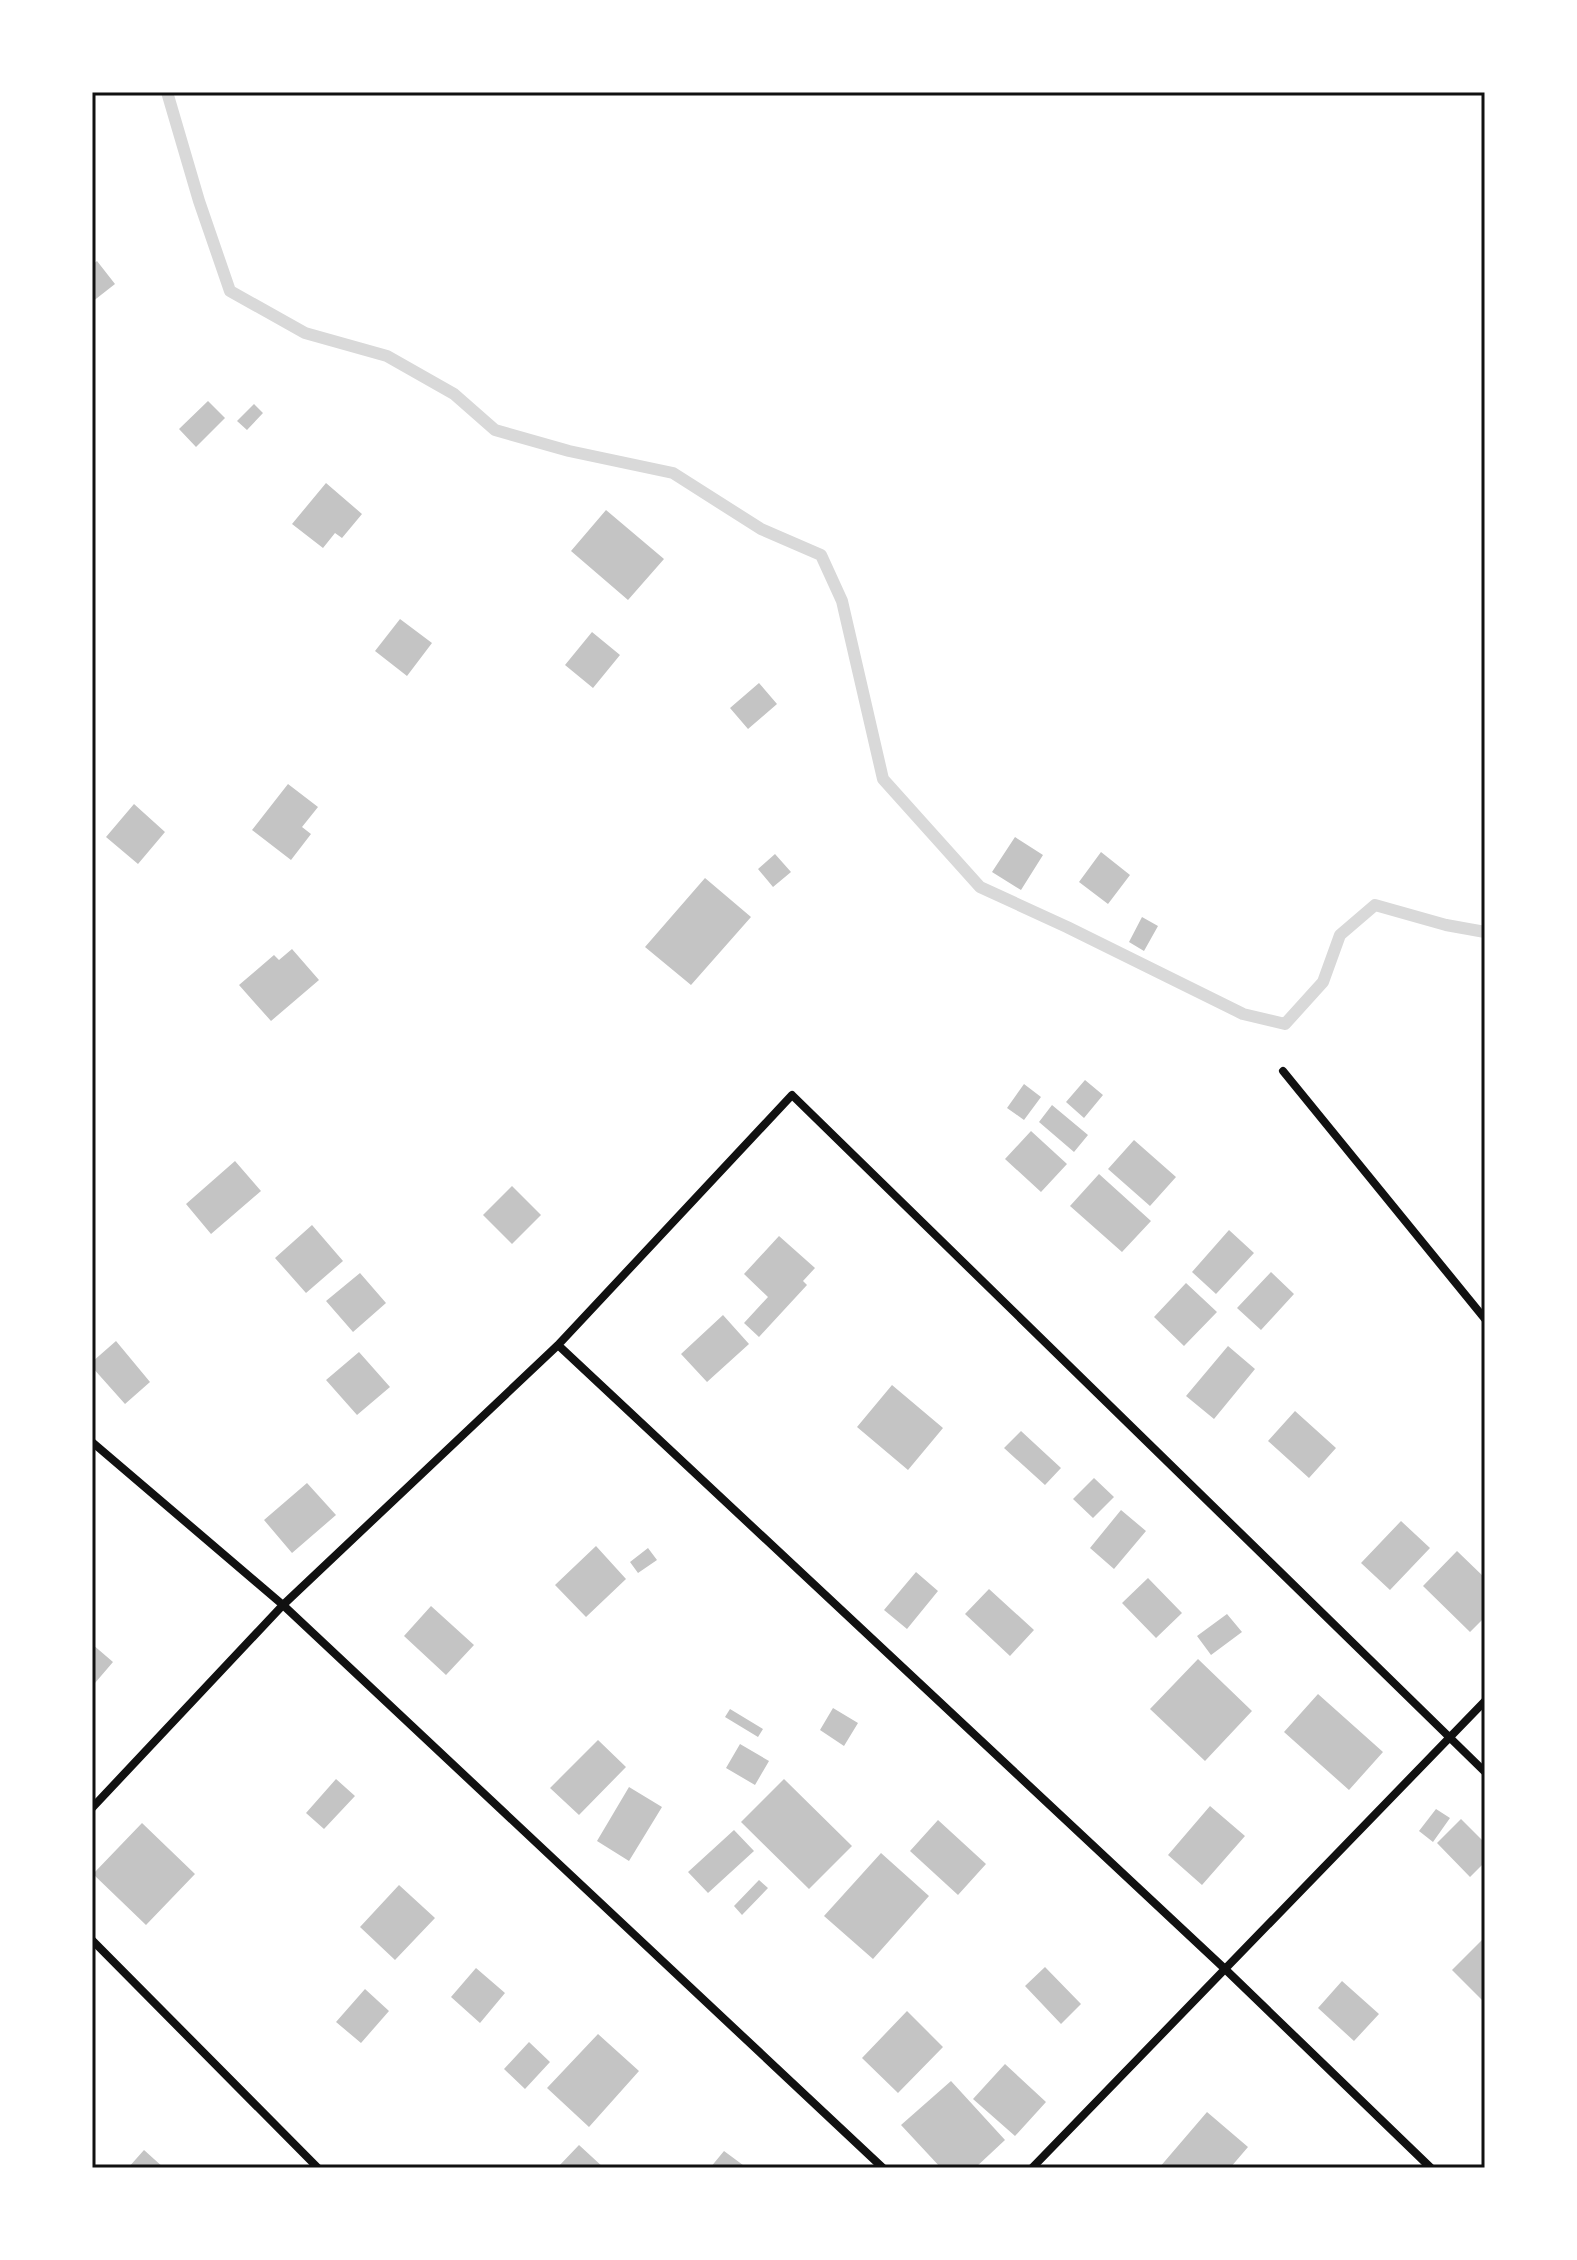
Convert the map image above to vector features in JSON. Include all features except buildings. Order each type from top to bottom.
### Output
[{"type":"street","points":[[1283,1071],[1485,1319]]},
{"type":"street","points":[[92,1808],[283,1605],[558,1345],[792,1095],[1485,1772]]},
{"type":"street","points":[[558,1345],[1225,1969],[1431,2168]]},
{"type":"street","points":[[92,1442],[283,1605],[883,2168]]},
{"type":"street","points":[[1032,2168],[1485,1701]]},
{"type":"street","points":[[92,1940],[318,2168]]},
{"type":"waterway","points":[[167,92],[230,291],[305,333],[387,356],[454,394],[495,430],[569,451],[673,473],[761,529],[821,555],[842,601],[883,779],[980,887],[1243,1014],[1285,1024],[1323,982],[1340,935],[1375,905],[1446,925],[1485,932]]}]
